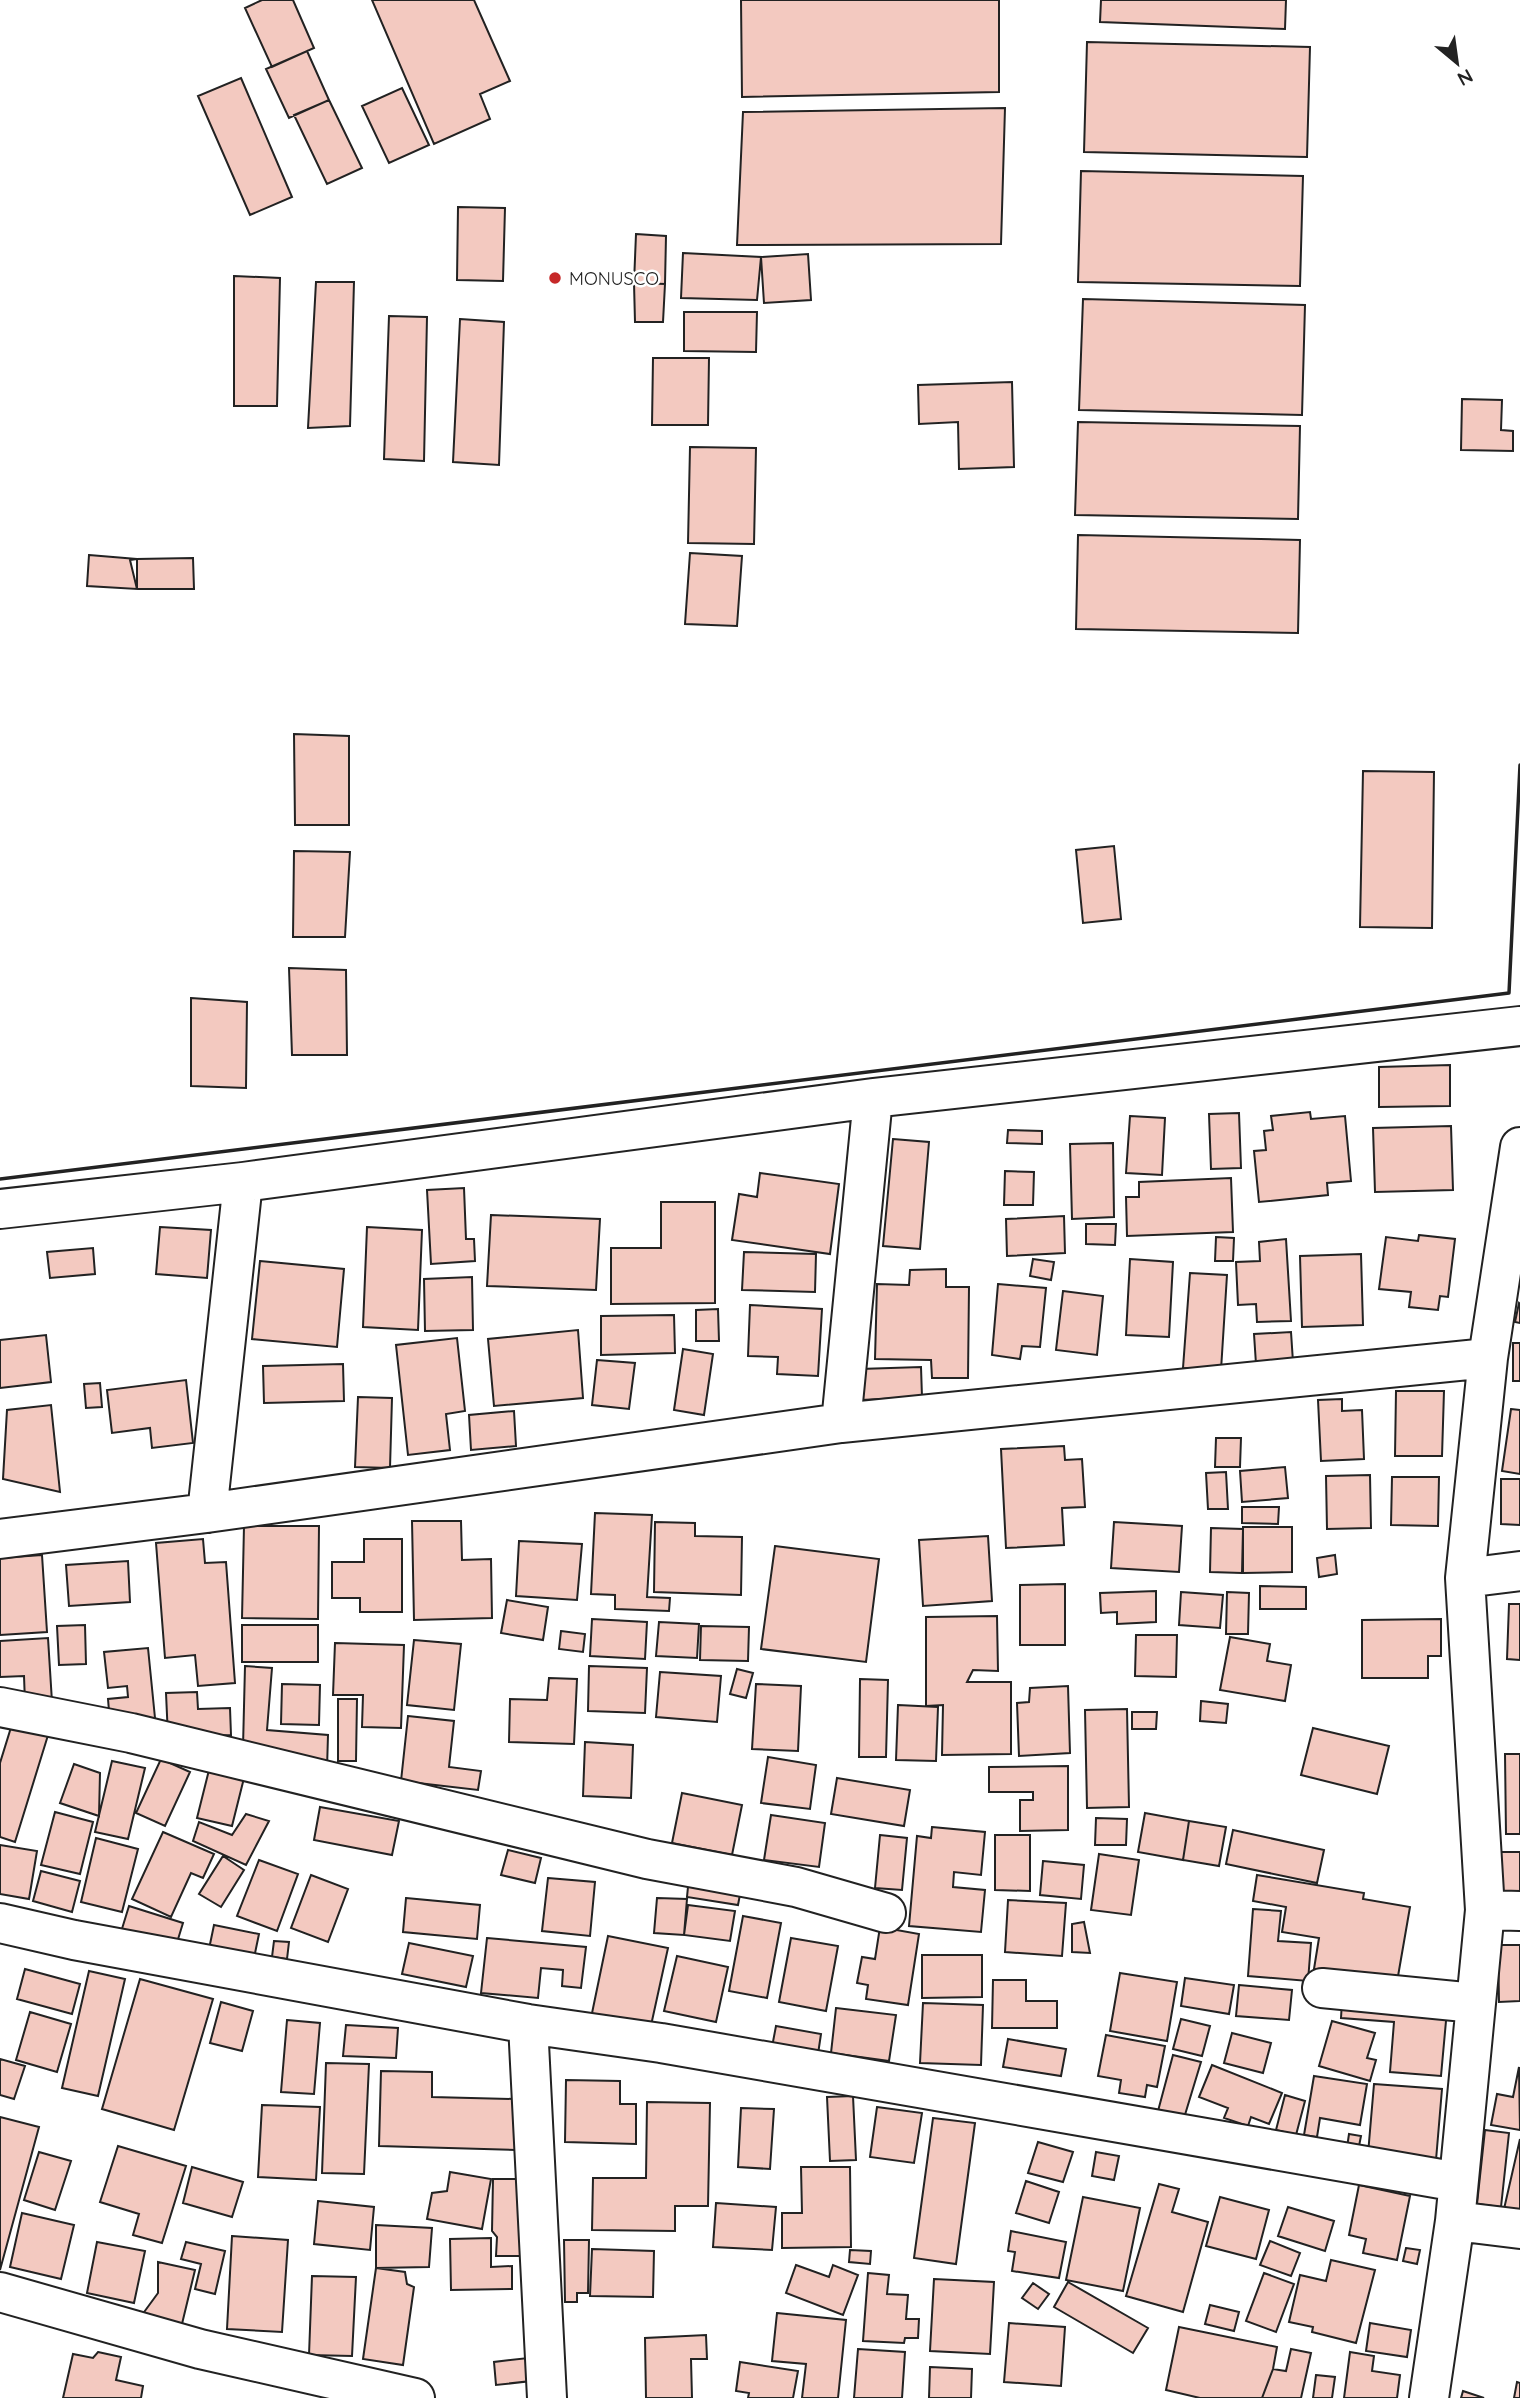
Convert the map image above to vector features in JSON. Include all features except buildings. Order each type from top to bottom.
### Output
[{"type":"street","points":[[0,1209],[243,1182],[873,1098],[1520,1026]]},
{"type":"street","points":[[841,1423],[873,1098]]},
{"type":"street","points":[[1429,2398],[1455,2221],[1475,2003],[1502,1911],[1465,1578],[1488,1358],[1520,1147]]},
{"type":"street","points":[[207,1513],[243,1182]]},
{"type":"street","points":[[0,1539],[207,1513],[841,1423],[1488,1358]]},
{"type":"street","points":[[1465,1578],[1520,1571]]},
{"type":"street","points":[[0,1707],[131,1733],[647,1859],[796,1886],[886,1913]]},
{"type":"street","points":[[0,1923],[74,1940],[528,2024],[674,2045],[1458,2182]]},
{"type":"street","points":[[1322,1988],[1475,2003]]},
{"type":"street","points":[[528,2024],[547,2398]]},
{"type":"street","points":[[1455,2221],[1520,2229]]},
{"type":"street","points":[[0,2292],[200,2349],[415,2398]]},
{"type":"wall","points":[[0,1179],[1509,993],[1520,765]]},
{"type":"place","name":"MONUSCO","points":[[555,278]]}]
